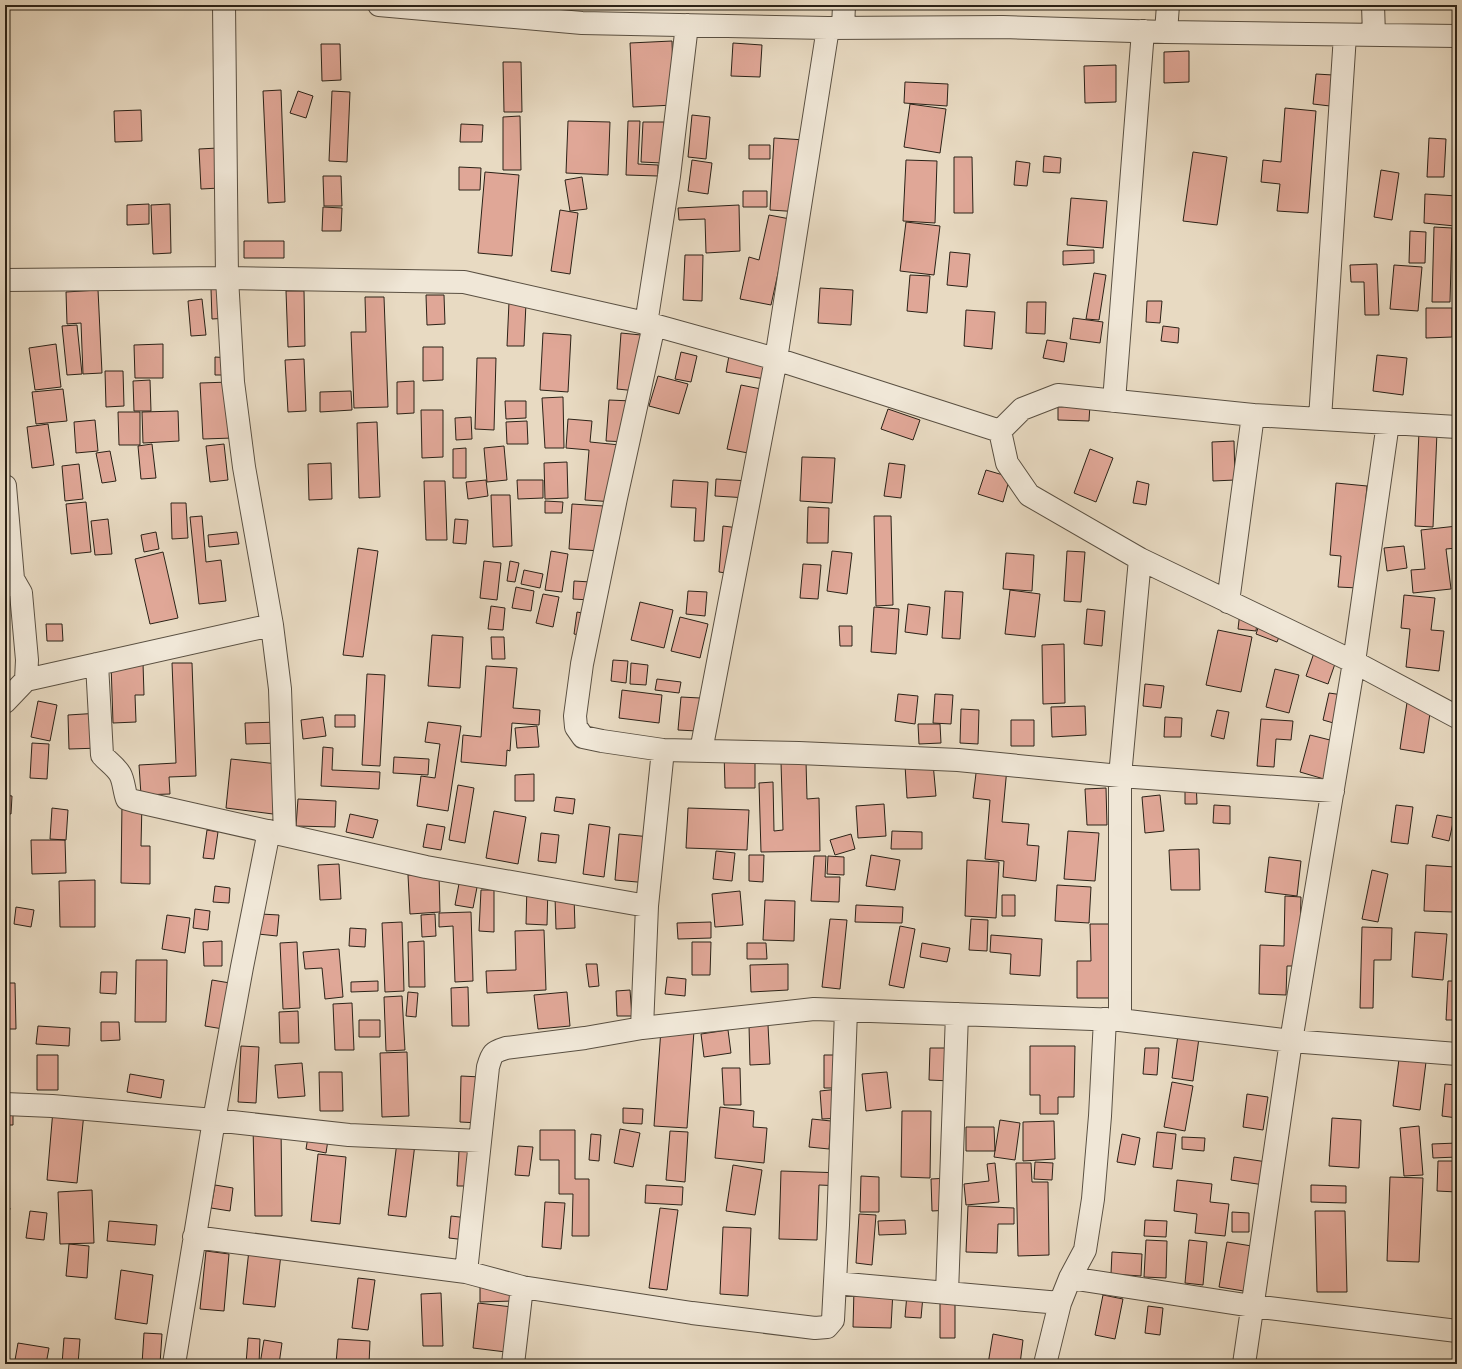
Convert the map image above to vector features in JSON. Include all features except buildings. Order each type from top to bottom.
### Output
[{"type":"street","points":[[174,1364],[194,1236],[242,966],[277,833],[280,690],[272,625],[244,467],[233,382],[227,278],[224,5]]},
{"type":"street","points":[[379,5],[511,11],[582,23],[835,28],[1003,27],[1166,32],[1457,36]]},
{"type":"street","points":[[701,751],[776,359],[835,28],[844,5]]},
{"type":"street","points":[[1166,32],[1168,5]]},
{"type":"street","points":[[1373,5],[1374,35]]},
{"type":"street","points":[[687,25],[650,325],[584,656],[575,716],[576,727],[583,737],[663,750],[799,753],[958,760],[1120,776],[1333,791]]},
{"type":"street","points":[[1114,401],[1143,31]]},
{"type":"street","points":[[1320,419],[1345,35]]},
{"type":"street","points":[[5,280],[227,278],[464,282],[650,325],[776,359],[1000,431]]},
{"type":"street","points":[[1000,431],[1022,409],[1058,395],[1253,415],[1457,427]]},
{"type":"street","points":[[1228,602],[1253,415]]},
{"type":"street","points":[[1244,1364],[1291,1041],[1354,662],[1388,423]]},
{"type":"street","points":[[1000,431],[1007,463],[1029,495],[1140,559],[1354,662],[1457,717]]},
{"type":"street","points":[[5,486],[13,579],[21,593],[27,660],[26,680]]},
{"type":"street","points":[[1045,1364],[1060,1303],[1070,1278],[1085,1250],[1093,1199],[1100,1116],[1113,1019],[1120,776],[1140,559]]},
{"type":"street","points":[[5,702],[26,680],[272,625]]},
{"type":"street","points":[[97,664],[102,755],[121,775],[127,798],[134,802],[426,866],[647,906]]},
{"type":"street","points":[[642,1028],[647,906],[663,750]]},
{"type":"street","points":[[466,1272],[488,1067],[491,1055],[496,1050],[585,1038],[642,1028],[814,1009],[1113,1019],[1291,1041],[1457,1054]]},
{"type":"street","points":[[194,1236],[466,1272],[522,1287],[692,1312],[815,1328],[827,1327],[834,1320],[846,1011]]},
{"type":"street","points":[[947,1293],[957,1014]]},
{"type":"street","points":[[5,1104],[52,1106],[214,1120],[349,1135],[480,1141]]},
{"type":"street","points":[[1070,1278],[1252,1306],[1457,1332]]},
{"type":"street","points":[[835,1283],[1060,1303]]},
{"type":"street","points":[[513,1364],[522,1287]]}]
